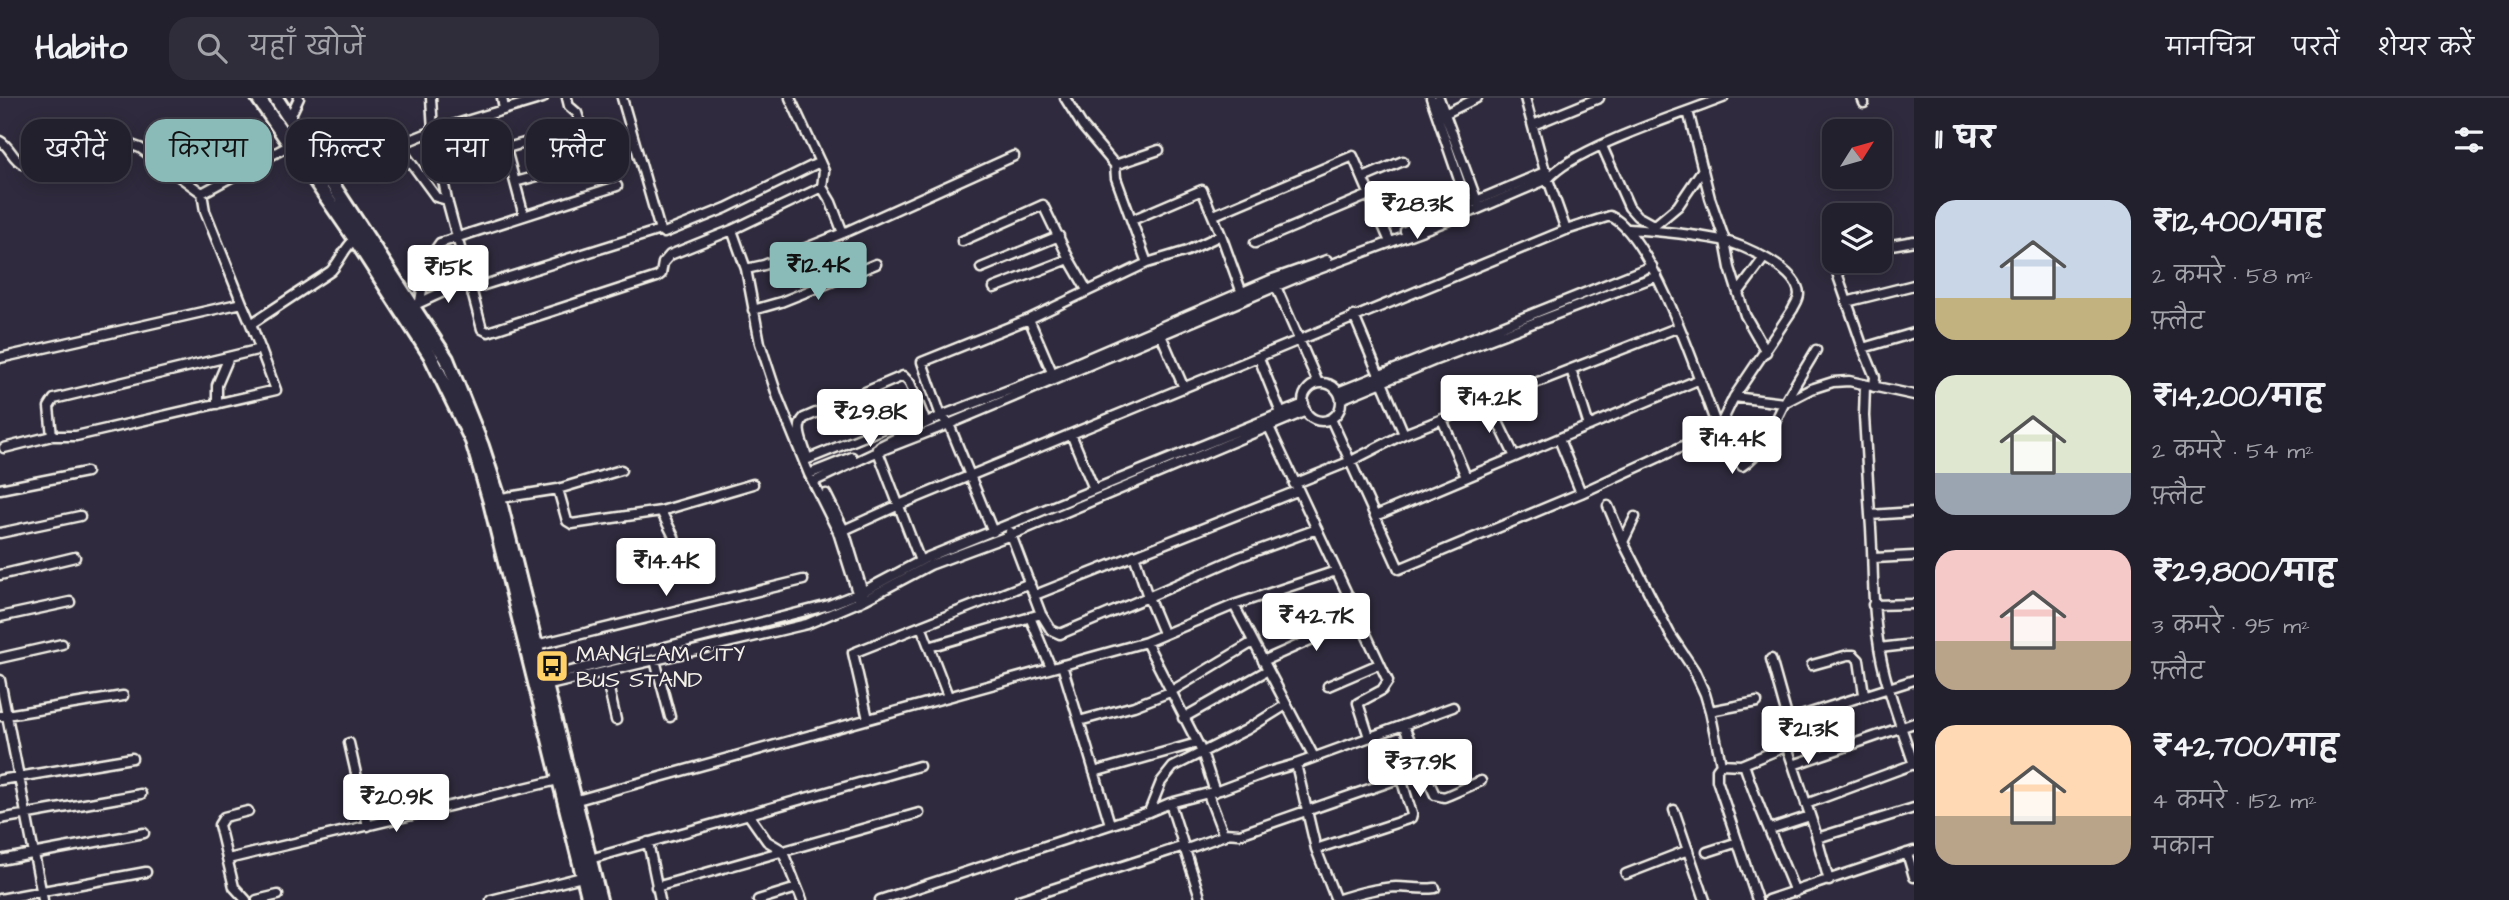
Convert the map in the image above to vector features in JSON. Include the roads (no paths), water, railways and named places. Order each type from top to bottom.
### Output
[{"type":"main road","points":[[258,98],[286,140]]},
{"type":"main road","points":[[276,98],[289,119]]},
{"type":"main road","points":[[321,182],[417,304],[447,359],[482,446],[569,802],[588,875],[600,900]]},
{"type":"main road","points":[[323,182],[449,390],[495,500],[536,645],[540,683],[558,780],[590,859],[589,900]]},
{"type":"street","points":[[289,119],[299,98]]},
{"type":"street","points":[[431,98],[432,119]]},
{"type":"street","points":[[502,98],[504,108]]},
{"type":"street","points":[[470,119],[542,98]]},
{"type":"street","points":[[567,98],[569,106],[577,113],[579,119]]},
{"type":"street","points":[[622,98],[660,230],[664,233],[820,162]]},
{"type":"street","points":[[790,98],[824,171],[822,187],[843,233]]},
{"type":"street","points":[[1065,98],[1083,127],[1115,164],[1116,178],[1147,263]]},
{"type":"street","points":[[1431,98],[1440,115],[1473,205]]},
{"type":"street","points":[[1439,98],[1440,115]]},
{"type":"street","points":[[1440,115],[1477,98]]},
{"type":"street","points":[[1525,98],[1566,230]]},
{"type":"street","points":[[1533,125],[1599,98]]},
{"type":"street","points":[[814,476],[878,449],[949,424],[1244,296],[1389,240],[1549,173],[1602,146],[1723,98]]},
{"type":"street","points":[[1688,111],[1710,198],[1745,315],[1766,352]]},
{"type":"street","points":[[0,141],[16,160],[23,164],[40,157],[62,158],[103,142],[126,143],[140,148],[202,193],[205,211],[276,390],[76,436],[52,436],[4,448]]},
{"type":"street","points":[[1602,146],[1629,207],[1652,228]]},
{"type":"street","points":[[202,193],[286,148]]},
{"type":"street","points":[[1115,164],[1159,150]]},
{"type":"street","points":[[746,270],[843,233],[1014,156]]},
{"type":"street","points":[[1214,215],[1353,156],[1389,240]]},
{"type":"street","points":[[408,159],[436,197],[447,200]]},
{"type":"street","points":[[1363,178],[1403,161]]},
{"type":"street","points":[[1652,228],[1678,206],[1703,169]]},
{"type":"street","points":[[512,174],[524,216]]},
{"type":"street","points":[[514,182],[526,179]]},
{"type":"street","points":[[324,185],[330,182]]},
{"type":"street","points":[[443,182],[482,329],[488,332],[657,277],[670,255],[732,230],[822,187]]},
{"type":"street","points":[[417,304],[425,271],[440,243],[617,186]]},
{"type":"street","points":[[1132,220],[1202,190],[1244,296]]},
{"type":"street","points":[[1255,243],[1369,195]]},
{"type":"street","points":[[962,241],[1043,205],[1087,290]]},
{"type":"street","points":[[844,530],[899,505],[1299,342],[1354,316],[1566,230],[1610,216],[1629,229],[1652,266],[1700,379],[1718,430],[1742,466],[1752,460],[1764,446],[1784,403],[1816,350]]},
{"type":"street","points":[[1331,419],[1399,569],[1581,493],[1718,430],[1734,397],[1793,309],[1799,291],[1796,283],[1783,268],[1725,241],[1652,228],[1629,229]]},
{"type":"street","points":[[417,304],[470,284],[660,230]]},
{"type":"street","points":[[732,230],[746,270],[752,310],[778,398],[838,532],[861,597]]},
{"type":"street","points":[[993,532],[949,424],[941,416],[922,362],[1029,318],[1147,263],[1187,251],[1221,235]]},
{"type":"street","points":[[981,268],[1059,236]]},
{"type":"street","points":[[251,324],[331,271],[338,264],[344,249],[355,239]]},
{"type":"street","points":[[1892,245],[1914,240]]},
{"type":"street","points":[[1738,293],[1764,258]]},
{"type":"street","points":[[994,288],[1069,259]]},
{"type":"street","points":[[752,310],[781,302],[876,264]]},
{"type":"street","points":[[1340,396],[1652,266]]},
{"type":"street","points":[[1806,804],[1914,764],[1879,648],[1873,605],[1874,558],[1864,416],[1870,386],[1875,377],[1846,302],[1839,273]]},
{"type":"street","points":[[1381,379],[1657,276]]},
{"type":"street","points":[[1275,283],[1318,383]]},
{"type":"street","points":[[1846,302],[1914,285]]},
{"type":"street","points":[[878,449],[941,416],[1054,377],[1161,335],[1244,296]]},
{"type":"street","points":[[0,358],[242,303]]},
{"type":"street","points":[[1354,316],[1404,434]]},
{"type":"street","points":[[1029,318],[1054,377]]},
{"type":"street","points":[[1035,595],[1295,487],[1404,434],[1679,327]]},
{"type":"street","points":[[1863,348],[1914,333]]},
{"type":"street","points":[[1161,335],[1184,388]]},
{"type":"street","points":[[52,436],[49,407],[54,399],[261,349]]},
{"type":"street","points":[[217,404],[216,385],[229,356]]},
{"type":"street","points":[[1259,358],[1281,413]]},
{"type":"street","points":[[1571,369],[1589,426]]},
{"type":"street","points":[[861,597],[844,530],[814,476],[799,428],[800,422],[903,376],[910,383],[926,424]]},
{"type":"street","points":[[1375,516],[1700,379]]},
{"type":"street","points":[[1734,397],[1784,403],[1811,389],[1833,382],[1849,381],[1914,394]]},
{"type":"street","points":[[1318,383],[1330,384],[1340,396],[1339,411],[1331,419],[1317,420],[1305,408],[1307,391],[1318,383]]},
{"type":"street","points":[[1488,401],[1515,457]]},
{"type":"street","points":[[540,683],[861,597],[920,561],[1281,413],[1305,408]]},
{"type":"street","points":[[540,683],[605,672],[807,624],[930,565],[1011,535],[1269,427],[1305,408]]},
{"type":"street","points":[[808,459],[922,413]]},
{"type":"street","points":[[1442,419],[1466,477]]},
{"type":"street","points":[[1269,427],[1388,681],[1385,687],[1358,703],[1369,737]]},
{"type":"street","points":[[1071,434],[1094,489]]},
{"type":"street","points":[[1559,439],[1581,493]]},
{"type":"street","points":[[878,449],[920,561]]},
{"type":"street","points":[[495,500],[558,489],[621,470]]},
{"type":"street","points":[[0,489],[86,472]]},
{"type":"street","points":[[558,489],[567,521],[572,524],[661,511],[753,484]]},
{"type":"street","points":[[1608,506],[1623,542],[1670,634],[1694,670],[1710,711],[1721,764]]},
{"type":"street","points":[[661,511],[674,537],[678,553]]},
{"type":"street","points":[[1870,515],[1914,512]]},
{"type":"street","points":[[0,533],[80,516]]},
{"type":"street","points":[[1623,542],[1636,517]]},
{"type":"street","points":[[1006,525],[1041,614],[1051,630],[1060,634],[1239,557],[1317,529]]},
{"type":"street","points":[[1134,555],[1163,633]]},
{"type":"street","points":[[1874,558],[1914,556]]},
{"type":"street","points":[[0,575],[75,557]]},
{"type":"street","points":[[569,802],[1146,642],[1234,605],[1336,571]]},
{"type":"street","points":[[536,645],[803,580]]},
{"type":"street","points":[[868,719],[853,653],[1030,583]]},
{"type":"street","points":[[0,617],[70,602]]},
{"type":"street","points":[[1873,605],[1914,604]]},
{"type":"street","points":[[1234,605],[1314,757]]},
{"type":"street","points":[[929,646],[1041,614]]},
{"type":"street","points":[[1030,617],[1051,668]]},
{"type":"street","points":[[1263,661],[1357,619]]},
{"type":"street","points":[[921,626],[948,696]]},
{"type":"street","points":[[1146,642],[1202,752],[1220,830],[1225,835]]},
{"type":"street","points":[[1079,721],[1134,706],[1170,692],[1253,642]]},
{"type":"street","points":[[0,659],[62,644]]},
{"type":"street","points":[[1879,648],[1914,644]]},
{"type":"street","points":[[1812,665],[1854,655],[1858,660],[1864,694]]},
{"type":"street","points":[[1771,659],[1788,720]]},
{"type":"street","points":[[655,660],[670,717]]},
{"type":"street","points":[[1328,687],[1379,664]]},
{"type":"street","points":[[1062,665],[1110,824]]},
{"type":"street","points":[[1183,718],[1268,670]]},
{"type":"street","points":[[605,672],[616,720]]},
{"type":"street","points":[[0,680],[4,716],[19,776],[43,900]]},
{"type":"street","points":[[1829,881],[1780,729],[1788,720],[1914,680]]},
{"type":"street","points":[[4,716],[124,696]]},
{"type":"street","points":[[1710,711],[1757,702]]},
{"type":"street","points":[[1149,812],[1161,782],[1173,767],[1246,730],[1286,705]]},
{"type":"street","points":[[880,900],[899,897],[1170,803],[1212,793],[1453,707]]},
{"type":"street","points":[[1793,765],[1914,723]]},
{"type":"street","points":[[1404,725],[1431,790],[1439,797],[1449,796],[1481,781]]},
{"type":"street","points":[[349,743],[368,826]]},
{"type":"street","points":[[1094,772],[1197,743]]},
{"type":"street","points":[[1721,764],[1744,764],[1787,746]]},
{"type":"street","points":[[1019,900],[1225,835],[1246,832],[1401,778],[1462,751]]},
{"type":"street","points":[[0,780],[132,758]]},
{"type":"street","points":[[1296,764],[1316,849],[1336,900],[1379,889],[1435,888]]},
{"type":"street","points":[[1721,764],[1717,769],[1717,780],[1757,900]]},
{"type":"street","points":[[1744,764],[1754,795],[1796,892]]},
{"type":"street","points":[[590,859],[919,766]]},
{"type":"street","points":[[1316,849],[1411,818],[1401,778]]},
{"type":"street","points":[[228,859],[558,780]]},
{"type":"street","points":[[0,818],[141,794]]},
{"type":"street","points":[[1170,803],[1201,900]]},
{"type":"street","points":[[1817,838],[1914,808]]},
{"type":"street","points":[[246,900],[234,887],[219,825],[221,820],[248,810]]},
{"type":"street","points":[[1674,810],[1705,900]]},
{"type":"street","points":[[656,887],[919,813]]},
{"type":"street","points":[[748,814],[767,841],[782,850],[802,900]]},
{"type":"street","points":[[1770,830],[1810,816]]},
{"type":"street","points":[[0,860],[144,833]]},
{"type":"street","points":[[648,842],[660,900]]},
{"type":"street","points":[[1706,852],[1738,842]]},
{"type":"street","points":[[1626,874],[1688,850]]},
{"type":"street","points":[[1768,900],[1910,852],[1914,877]]},
{"type":"street","points":[[0,899],[146,872]]},
{"type":"street","points":[[491,900],[588,875]]},
{"type":"street","points":[[758,900],[797,888]]},
{"type":"street","points":[[257,900],[278,895]]},
{"type":"place","name":"MANGLAM CITY BUS STAND","points":[[552,666]]}]
